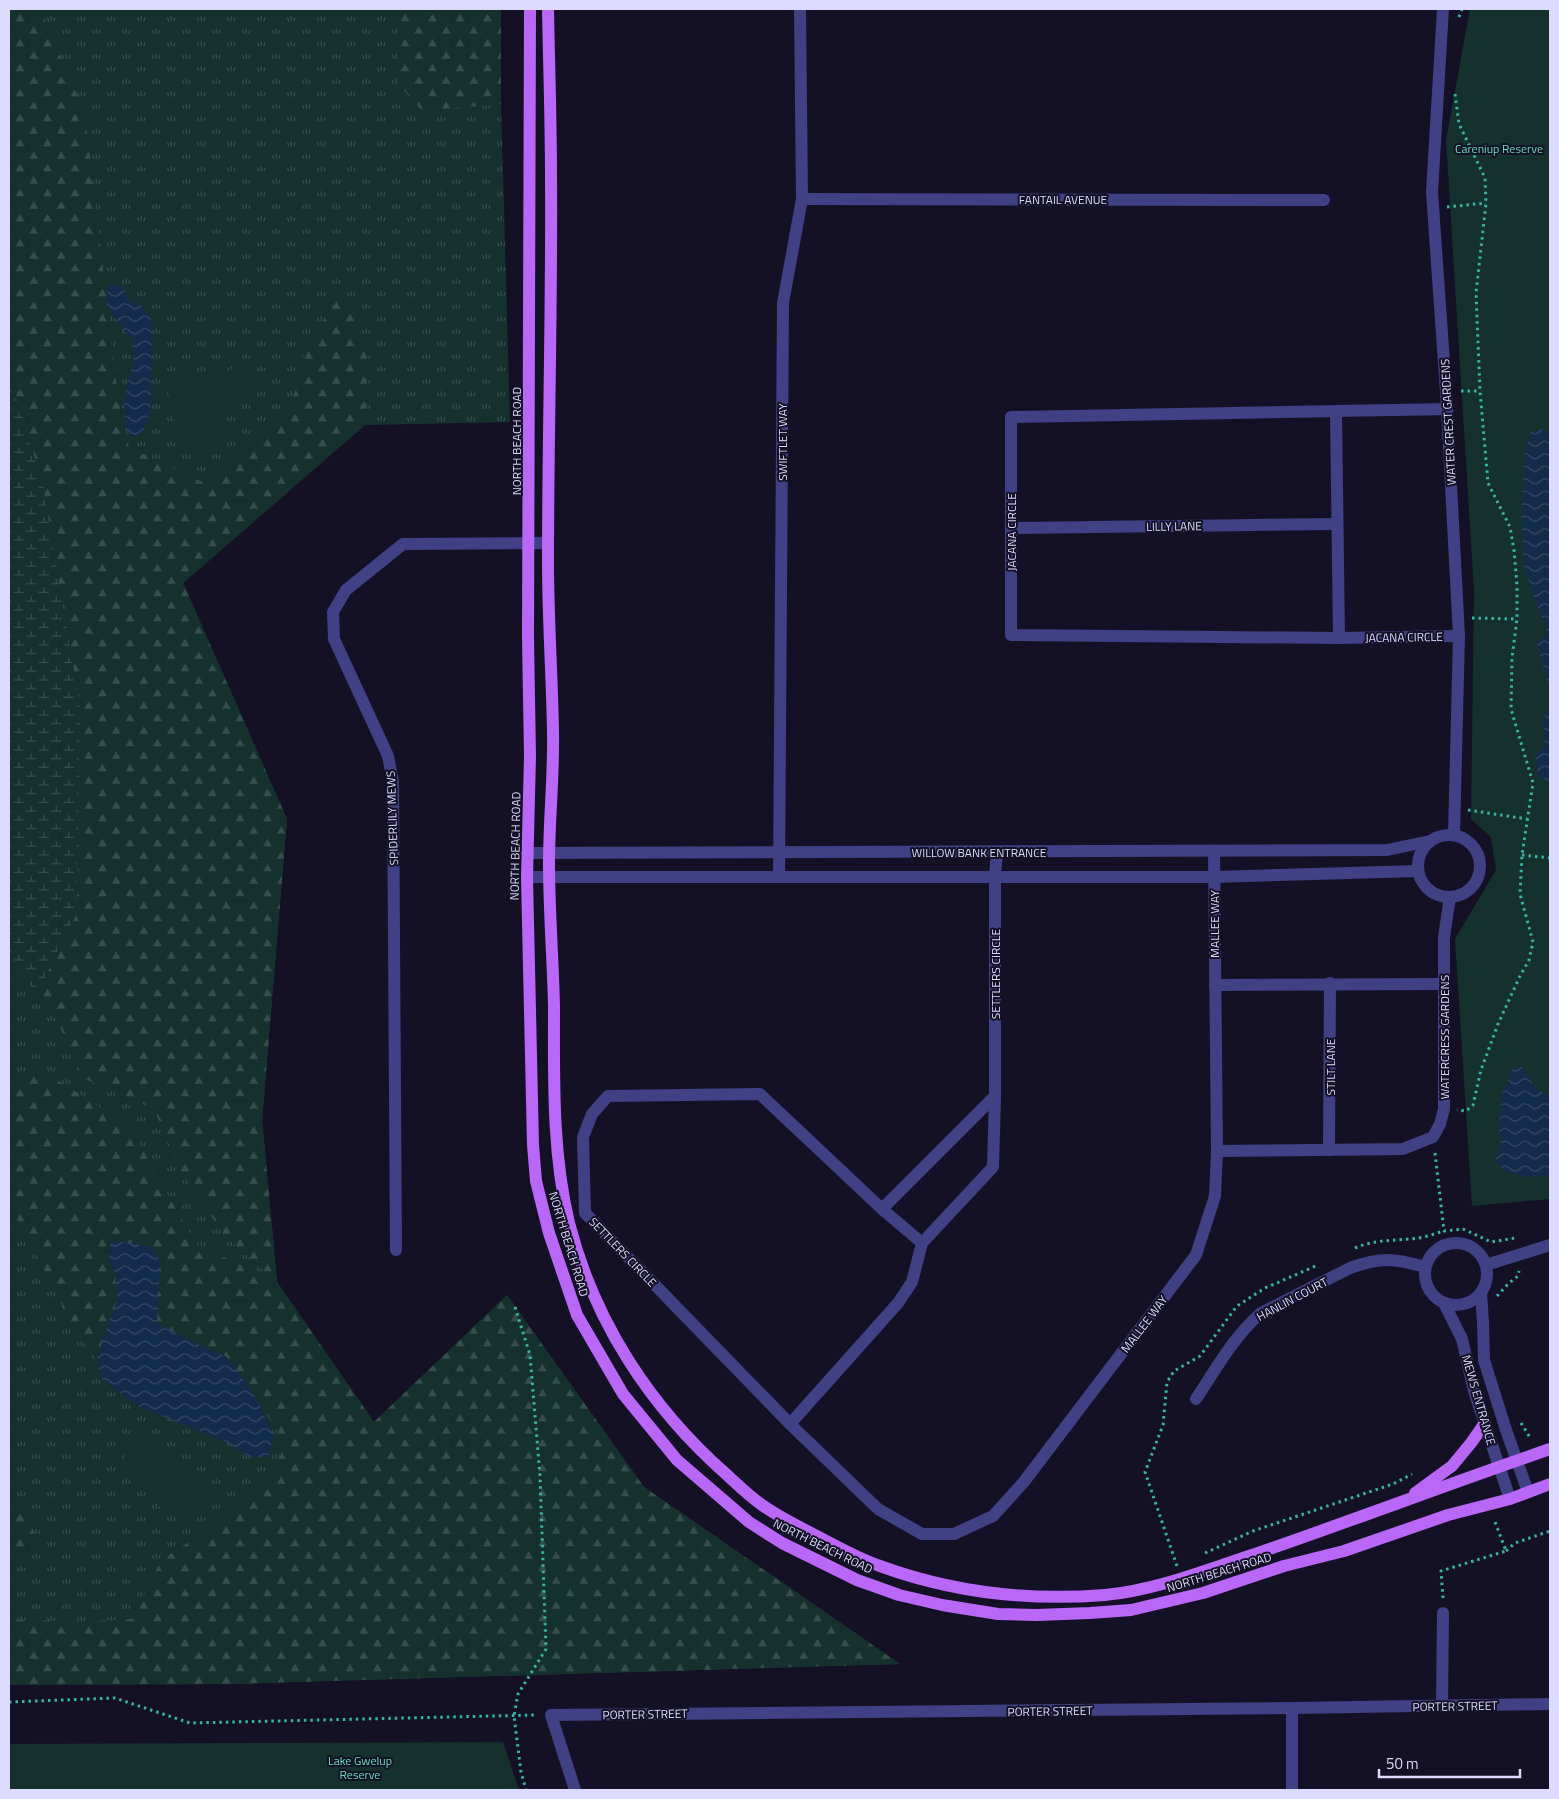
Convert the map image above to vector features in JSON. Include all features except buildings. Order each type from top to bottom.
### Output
[{"type":"main road","name":"NORTH BEACH ROAD","points":[[530,9],[528,638],[530,756],[527,877],[533,1145],[536,1182],[549,1233],[577,1316],[623,1394],[677,1460],[749,1522],[782,1543],[857,1580],[899,1595],[942,1606],[998,1614],[1037,1615],[1131,1610],[1203,1593],[1284,1566],[1344,1551],[1448,1515],[1510,1499],[1550,1484]]},
{"type":"main road","name":"NORTH BEACH ROAD","points":[[548,9],[551,174],[548,543],[553,740],[549,877],[554,995],[554,1110],[562,1188],[568,1220],[578,1254],[602,1312],[650,1394],[688,1440],[756,1501],[785,1520],[849,1554],[881,1567],[946,1585],[1029,1597],[1107,1594],[1156,1585],[1282,1545],[1550,1449]]},
{"type":"main road","points":[[1403,1501],[1452,1466],[1471,1444],[1485,1423]]},
{"type":"street","name":"SWIFTLET WAY","points":[[779,876],[783,303],[802,199],[800,9]]},
{"type":"street","name":"WATER CREST GARDENS","points":[[1443,9],[1432,192],[1460,636],[1454,835]]},
{"type":"street","name":"FANTAIL AVENUE","points":[[802,199],[1324,200]]},
{"type":"street","name":"JACANA CIRCLE","points":[[1447,409],[1012,418],[1012,635],[1339,638],[1460,636]]},
{"type":"street","points":[[1336,412],[1339,638]]},
{"type":"street","name":"LILLY LANE","points":[[1012,528],[1337,524]]},
{"type":"street","name":"SPIDERLILY MEWS","points":[[396,1250],[393,782],[388,756],[334,639],[333,612],[346,590],[403,544],[548,543]]},
{"type":"street","points":[[1454,835],[1464,838],[1472,845],[1478,853],[1480,868],[1476,883],[1469,890],[1460,895],[1450,897],[1438,895],[1429,890],[1422,881],[1418,871],[1423,849],[1430,841],[1442,836],[1454,835]]},
{"type":"street","name":"WILLOW BANK ENTRANCE","points":[[528,853],[998,853],[1387,850],[1430,841]]},
{"type":"street","name":"MALLEE WAY","points":[[790,1424],[878,1509],[922,1534],[954,1534],[993,1516],[1023,1483],[1196,1255],[1215,1196],[1214,852]]},
{"type":"street","name":"SETTLERS CIRCLE","points":[[922,1243],[760,1094],[608,1096],[592,1114],[583,1138],[585,1213],[790,1424],[898,1303],[912,1282],[922,1243],[993,1167],[995,1096],[995,876],[998,853]]},
{"type":"street","name":"WILLOW BANK ENTRANCE","points":[[527,877],[1214,877],[1418,871]]},
{"type":"street","name":"WATERCRESS GARDENS","points":[[1433,1138],[1440,1124],[1444,1108],[1444,937],[1450,897]]},
{"type":"street","name":"STILT LANE","points":[[1329,1150],[1330,983]]},
{"type":"street","points":[[1215,985],[1443,984]]},
{"type":"street","points":[[882,1208],[995,1096]]},
{"type":"street","points":[[1216,1151],[1403,1149],[1433,1138]]},
{"type":"street","points":[[1455,1242],[1465,1244],[1482,1256],[1487,1275],[1485,1285],[1481,1294],[1464,1304],[1444,1303],[1430,1292],[1426,1284],[1425,1267],[1429,1257],[1436,1249],[1445,1244],[1455,1242]]},
{"type":"street","points":[[1486,1266],[1550,1245]]},
{"type":"street","name":"HANLIN COURT","points":[[1196,1399],[1236,1339],[1249,1323],[1261,1313],[1350,1268],[1366,1262],[1382,1259],[1402,1260],[1425,1267]]},
{"type":"street","name":"MEWS ENTRANCE","points":[[1481,1294],[1484,1360],[1528,1492]]},
{"type":"street","name":"MEWS ENTRANCE","points":[[1444,1303],[1462,1339],[1474,1391],[1510,1499]]},
{"type":"street","points":[[1442,1706],[1443,1613]]},
{"type":"street","name":"PORTER STREET","points":[[551,1715],[1550,1704]]},
{"type":"street","points":[[1292,1708],[1292,1790]]},
{"type":"street","points":[[551,1715],[575,1790]]},
{"type":"path","points":[[1459,18],[1462,9]]},
{"type":"path","points":[[1444,1108],[1466,1111],[1473,1105],[1481,1070],[1498,1024],[1529,960],[1533,942],[1520,894],[1522,855],[1533,783],[1511,709],[1512,658],[1517,619],[1514,550],[1510,527],[1488,483],[1480,391],[1476,293],[1486,203],[1485,178],[1459,124],[1454,84]]},
{"type":"path","points":[[1434,209],[1486,203]]},
{"type":"path","points":[[1458,618],[1517,619]]},
{"type":"path","points":[[1456,808],[1527,819]]},
{"type":"path","points":[[1522,855],[1550,858]]},
{"type":"path","points":[[1433,1138],[1444,1230]]},
{"type":"path","points":[[1349,1251],[1366,1244],[1386,1240],[1420,1238],[1444,1230],[1463,1229],[1491,1242],[1517,1238],[1521,1254],[1518,1276],[1495,1298]]},
{"type":"path","points":[[1177,1566],[1145,1472],[1163,1425],[1167,1382],[1174,1371],[1200,1356],[1237,1306],[1265,1288],[1324,1262]]},
{"type":"path","points":[[515,1307],[530,1355],[540,1476],[546,1649],[518,1694],[514,1716],[520,1772],[526,1790]]},
{"type":"path","points":[[1521,1422],[1531,1439]]},
{"type":"path","points":[[1201,1555],[1253,1531],[1393,1484],[1415,1473]]},
{"type":"path","points":[[1493,1516],[1506,1551]]},
{"type":"path","points":[[1443,1613],[1442,1571],[1506,1551],[1515,1543],[1550,1531]]},
{"type":"path","points":[[1171,1568],[1184,1564]]},
{"type":"path","points":[[9,1702],[116,1698],[190,1723],[551,1715]]},
{"type":"green space","points":[[9,9],[501,9],[501,104],[510,422],[365,425],[183,583],[287,819],[262,1120],[277,1282],[374,1422],[507,1295],[644,1487],[900,1664],[229,1684],[9,1685]]},
{"type":"green space","points":[[9,9],[41,9],[85,114],[118,398],[129,447],[203,482],[290,414],[305,348],[344,290],[367,349],[365,425],[183,583],[287,819],[262,1120],[277,1282],[374,1422],[507,1295],[644,1487],[900,1664],[229,1684],[9,1685],[9,1619],[81,1622],[132,1619],[161,1560],[235,1512],[275,1470],[285,1443],[253,1393],[187,1364],[119,1393],[73,1326],[9,1203],[9,1094],[26,1070],[56,1079],[129,1126],[196,1244],[275,1281],[225,1236],[181,1172],[154,1109],[85,1079],[47,1000],[37,993],[77,913],[43,486],[9,372]]},
{"type":"green space","points":[[397,9],[501,9],[501,104],[422,111],[397,82]]},
{"type":"green space","name":"Careniup Reserve","points":[[1470,9],[1550,9],[1550,1199],[1472,1206],[1455,939],[1496,870],[1491,837],[1471,819],[1474,590],[1446,140]]},
{"type":"green space","points":[[233,368],[244,368],[253,381],[256,390],[245,402],[231,406],[223,424],[223,436],[213,445],[184,451],[172,437],[174,421],[168,392],[169,382],[187,375],[223,374]]},
{"type":"green space","points":[[9,372],[43,486],[80,707],[77,913],[37,993],[9,961]]},
{"type":"green space","points":[[155,1439],[207,1481],[208,1489],[204,1505],[201,1509],[183,1519],[163,1511],[137,1477],[125,1467],[125,1455],[135,1441]]},
{"type":"green space","points":[[9,1486],[35,1533],[19,1557],[9,1553]]},
{"type":"green space","name":"Lake Gwelup Reserve","points":[[503,1742],[519,1790],[9,1790],[9,1744]]},
{"type":"water","points":[[109,284],[123,286],[128,300],[141,305],[152,321],[151,408],[143,433],[132,437],[125,428],[124,401],[133,362],[132,339],[116,321],[105,301]]},
{"type":"water","points":[[1542,429],[1550,436],[1550,689],[1537,643],[1546,635],[1547,628],[1535,601],[1524,566],[1521,521],[1525,449],[1531,432]]},
{"type":"water","points":[[1550,703],[1550,783],[1538,775],[1535,757],[1545,745],[1543,721]]},
{"type":"water","points":[[1523,1067],[1536,1090],[1550,1095],[1550,1175],[1527,1177],[1506,1172],[1495,1161],[1501,1145],[1499,1125],[1502,1094],[1513,1068]]},
{"type":"water","points":[[111,1242],[126,1242],[152,1247],[160,1261],[157,1322],[186,1339],[227,1357],[253,1393],[274,1434],[268,1457],[250,1457],[224,1441],[137,1406],[101,1378],[97,1360],[117,1300],[115,1273],[108,1260]]}]
